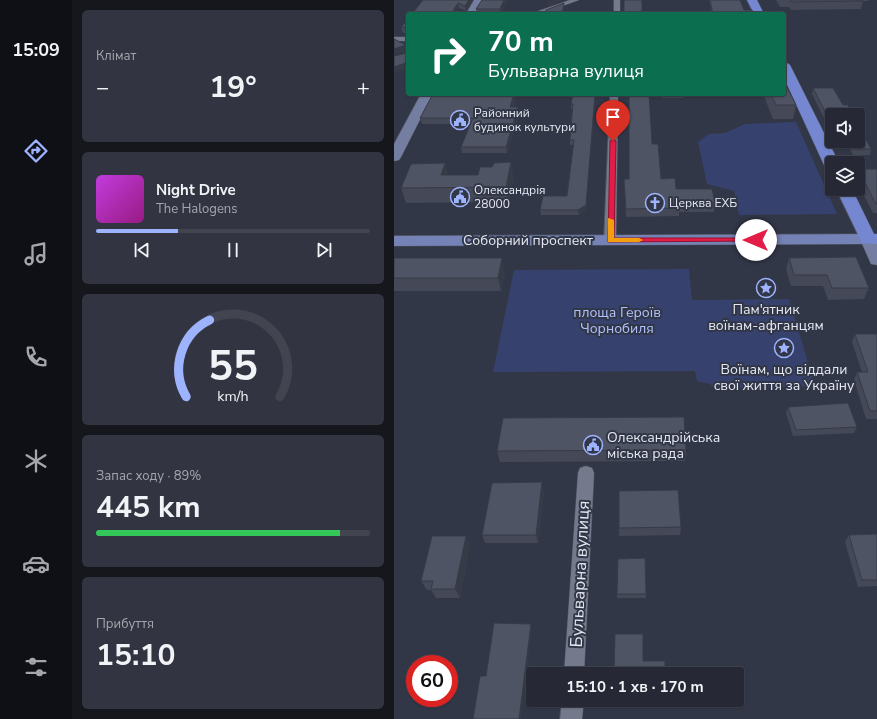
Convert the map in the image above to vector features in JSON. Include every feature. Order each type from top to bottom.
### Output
[{"type":"highway","points":[[752,0],[758,12]]},
{"type":"highway","points":[[786,70],[828,156]]},
{"type":"highway","points":[[848,196],[873,239]]},
{"type":"main road","name":"Соборний проспект","points":[[394,241],[873,239]]},
{"type":"street","points":[[472,12],[479,0]]},
{"type":"street","points":[[539,12],[576,0]]},
{"type":"street","points":[[617,0],[617,12]]},
{"type":"street","points":[[394,39],[406,39]]},
{"type":"street","points":[[394,157],[426,96]]},
{"type":"street","points":[[610,240],[614,96]]},
{"type":"street","points":[[873,239],[877,260]]},
{"type":"street","name":"Бульварна вулиця","points":[[574,667],[586,473]]},
{"type":"street","points":[[571,719],[572,707]]},
{"type":"green space","points":[[796,122],[825,187],[825,196],[829,196],[837,214],[739,215],[734,191],[707,184],[698,142],[709,134],[725,133],[745,124]]},
{"type":"green space","name":"площа Героїв Чорнобиля","points":[[689,269],[692,300],[789,299],[815,386],[716,389],[710,384],[697,381],[695,371],[493,372],[514,270]]},
{"type":"building","points":[[423,0],[469,0],[465,6],[458,3],[452,12],[414,12]]},
{"type":"building","points":[[482,0],[504,0],[500,9],[476,9]]},
{"type":"building","points":[[624,0],[642,0],[642,12],[624,12]]},
{"type":"building","points":[[710,0],[740,0],[744,10],[752,10],[752,12],[713,12]]},
{"type":"building","points":[[791,0],[861,0],[863,1],[792,2]]},
{"type":"building","points":[[564,3],[562,12],[546,12],[546,10]]},
{"type":"building","points":[[406,21],[406,27],[401,27]]},
{"type":"building","points":[[394,39],[406,45],[394,49]]},
{"type":"building","points":[[406,53],[406,63],[394,67],[394,56]]},
{"type":"building","points":[[786,85],[796,105],[776,105],[772,96],[786,96]]},
{"type":"building","points":[[813,88],[833,88],[843,105],[848,105],[850,108],[825,108],[825,111]]},
{"type":"building","points":[[432,96],[513,96],[510,107],[518,107],[506,147],[461,147],[473,118],[420,118]]},
{"type":"building","points":[[573,96],[595,96],[586,205],[578,210],[540,210],[543,196],[567,196],[574,140],[570,140],[573,104],[571,104]]},
{"type":"building","points":[[629,96],[649,96],[652,144],[658,144],[661,179],[675,178],[676,189],[712,189],[715,203],[679,204],[679,208],[626,209],[624,179],[629,179]]},
{"type":"building","points":[[865,137],[871,149],[855,149],[865,148]]},
{"type":"building","points":[[511,162],[506,187],[401,188],[411,164],[445,163],[441,175],[478,175],[480,167],[492,167],[494,163]]},
{"type":"building","points":[[865,169],[877,169],[876,204],[865,183]]},
{"type":"building","points":[[856,257],[869,288],[832,288],[827,275],[794,275],[789,258]]},
{"type":"building","points":[[394,258],[502,258],[498,278],[394,278]]},
{"type":"building","points":[[855,334],[877,334],[877,411],[870,411],[857,372],[868,372]]},
{"type":"building","points":[[848,403],[857,427],[796,430],[788,407]]},
{"type":"building","name":"Олександрійська міська рада","points":[[684,417],[686,450],[497,451],[503,418]]},
{"type":"building","points":[[542,482],[536,535],[482,535],[492,483]]},
{"type":"building","points":[[678,490],[681,527],[619,528],[619,491]]},
{"type":"building","points":[[877,534],[877,580],[862,580],[849,535]]},
{"type":"building","points":[[432,536],[466,536],[455,589],[431,589],[433,581],[421,581]]},
{"type":"building","points":[[645,558],[646,594],[617,594],[618,559]]},
{"type":"building","points":[[494,623],[531,624],[519,719],[473,719],[480,676],[486,676]]},
{"type":"building","points":[[615,634],[643,634],[643,661],[665,661],[665,667],[614,667]]},
{"type":"slow traffic","points":[[611,220],[610,240],[639,240]]},
{"type":"place","name":"Районний будинок культури","points":[[460,120]]},
{"type":"place","name":"Олександрія 28000","points":[[460,197]]},
{"type":"place","name":"Церква ЕХБ","points":[[655,203]]},
{"type":"place","name":"Пам'ятник воїнам-афганцям","points":[[766,288]]},
{"type":"place","name":"Воїнам, що віддали свої життя за Україну","points":[[784,348]]},
{"type":"place","name":"Олександрійська міська рада","points":[[593,445]]},
{"type":"route","points":[[613,141],[610,240],[756,240]]}]
